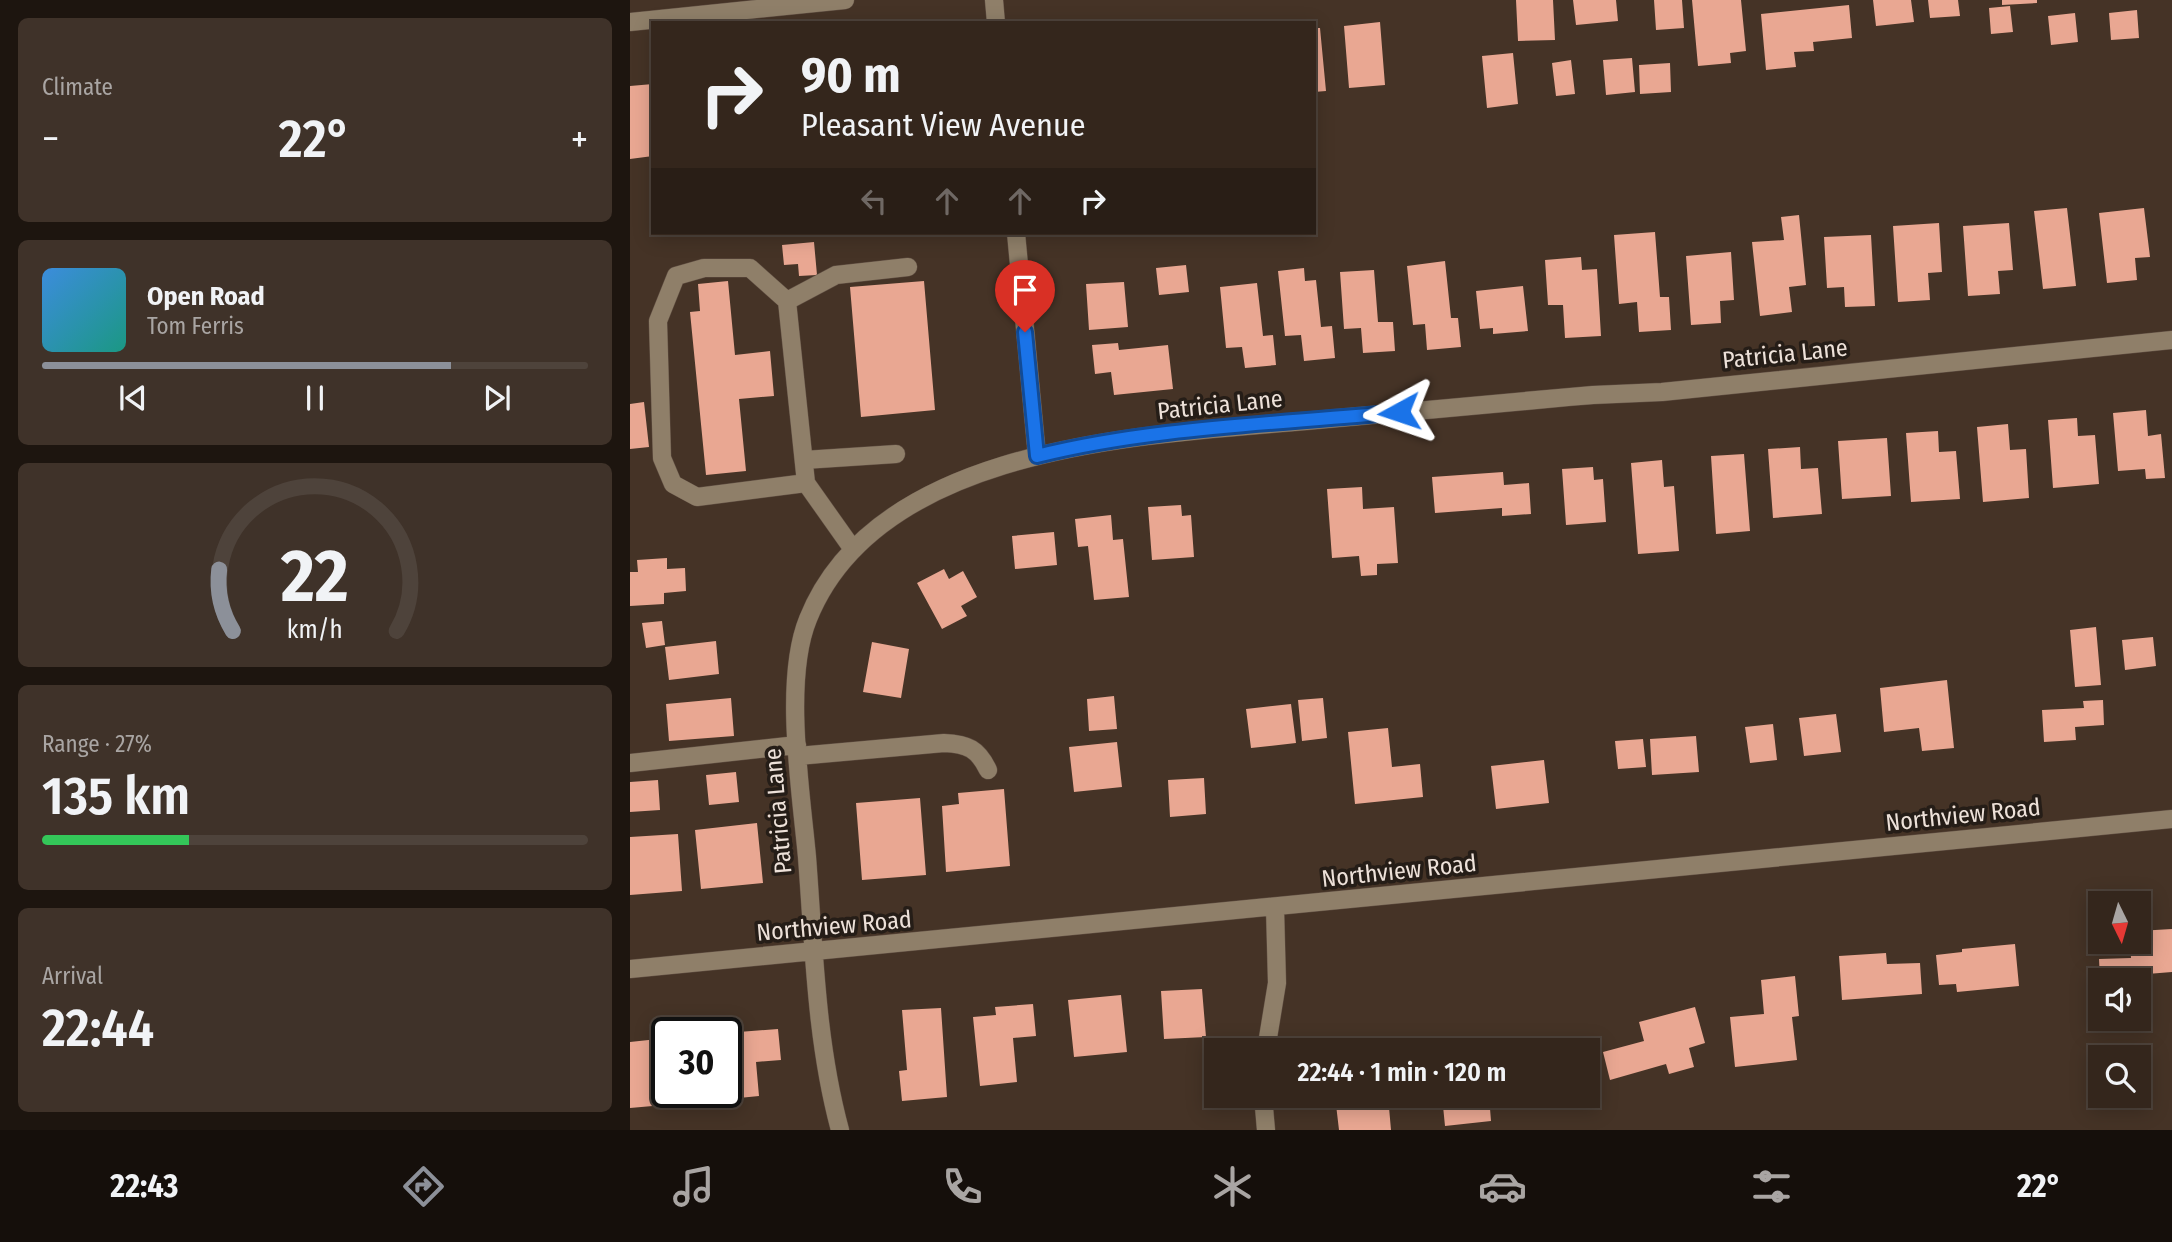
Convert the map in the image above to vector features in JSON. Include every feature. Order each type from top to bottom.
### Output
[{"type":"street","points":[[630,22],[845,0]]},
{"type":"street","points":[[994,0],[996,21]]},
{"type":"street","points":[[1016,235],[1037,456]]},
{"type":"street","points":[[787,301],[836,275],[908,267]]},
{"type":"street","points":[[807,483],[697,497],[673,484],[662,458],[658,321],[676,276],[704,268],[750,268],[787,301],[807,483],[852,548]]},
{"type":"street","name":"Patricia Lane","points":[[840,1130],[823,1044],[798,750],[796,676],[806,621],[820,591],[852,548],[903,510],[940,490],[1005,464],[1080,445],[1177,433],[1662,391],[2172,340]]},
{"type":"street","points":[[804,460],[895,454]]},
{"type":"street","points":[[630,763],[798,750],[944,743],[973,748],[981,756],[988,770]]},
{"type":"street","name":"Northview Road","points":[[630,969],[2172,819]]},
{"type":"street","points":[[1268,1038],[1277,983],[1275,908]]},
{"type":"street","points":[[1264,1108],[1266,1130]]},
{"type":"building","points":[[1516,0],[1553,0],[1555,40],[1518,41]]},
{"type":"building","points":[[1573,0],[1616,0],[1618,21],[1576,25]]},
{"type":"building","points":[[1654,0],[1682,0],[1684,28],[1656,30]]},
{"type":"building","points":[[1692,0],[1741,0],[1746,51],[1730,53],[1731,63],[1698,66]]},
{"type":"building","points":[[1873,0],[1911,0],[1914,22],[1876,26]]},
{"type":"building","points":[[1928,0],[1958,0],[1960,16],[1930,18]]},
{"type":"building","points":[[2002,0],[2037,0],[2037,3],[2002,5]]},
{"type":"building","points":[[1849,5],[1852,38],[1813,42],[1814,51],[1794,52],[1796,67],[1766,70],[1761,14]]},
{"type":"building","points":[[2010,6],[2013,32],[1991,34],[1989,8]]},
{"type":"building","points":[[2137,10],[2139,38],[2111,40],[2109,13]]},
{"type":"building","points":[[2075,13],[2078,42],[2051,45],[2048,16]]},
{"type":"building","points":[[1380,22],[1385,85],[1349,88],[1344,26]]},
{"type":"building","points":[[1316,28],[1320,28],[1326,91],[1316,92]]},
{"type":"building","points":[[1513,53],[1518,104],[1487,108],[1482,56]]},
{"type":"building","points":[[1632,58],[1635,92],[1606,95],[1603,60]]},
{"type":"building","points":[[1571,60],[1575,94],[1556,96],[1552,63]]},
{"type":"building","points":[[1670,63],[1671,92],[1640,94],[1639,65]]},
{"type":"building","points":[[651,84],[651,156],[630,159],[630,86]]},
{"type":"building","points":[[2067,208],[2076,286],[2043,289],[2034,211]]},
{"type":"building","points":[[2144,208],[2150,257],[2135,258],[2137,280],[2107,283],[2099,213]]},
{"type":"building","points":[[1799,215],[1806,285],[1789,287],[1792,312],[1760,316],[1752,242],[1784,240],[1781,217]]},
{"type":"building","points":[[1939,223],[1942,272],[1928,273],[1930,300],[1898,302],[1893,226]]},
{"type":"building","points":[[2009,223],[2013,270],[1998,271],[2000,294],[1968,296],[1963,226]]},
{"type":"building","points":[[1655,232],[1660,297],[1669,297],[1671,330],[1639,332],[1637,302],[1619,304],[1614,235]]},
{"type":"building","points":[[1871,235],[1875,306],[1845,307],[1844,287],[1827,288],[1824,237]]},
{"type":"building","points":[[814,242],[817,275],[799,276],[798,264],[784,265],[782,245]]},
{"type":"building","points":[[1731,252],[1734,300],[1720,301],[1721,323],[1691,325],[1686,256]]},
{"type":"building","points":[[1581,257],[1582,270],[1597,269],[1601,336],[1565,338],[1563,305],[1548,305],[1545,260]]},
{"type":"building","points":[[1445,261],[1451,318],[1458,318],[1461,347],[1427,350],[1425,324],[1413,325],[1407,266]]},
{"type":"building","points":[[1186,265],[1189,292],[1159,295],[1156,268]]},
{"type":"building","points":[[1304,268],[1305,281],[1316,280],[1321,327],[1332,326],[1335,358],[1304,361],[1301,335],[1285,336],[1278,271]]},
{"type":"building","points":[[1374,270],[1378,322],[1393,322],[1395,351],[1363,353],[1361,328],[1344,329],[1340,272]]},
{"type":"building","points":[[728,281],[735,355],[770,351],[774,396],[739,399],[746,471],[706,475],[690,312],[700,311],[698,284]]},
{"type":"building","points":[[924,281],[935,410],[861,417],[850,287]]},
{"type":"building","points":[[1124,282],[1128,327],[1089,330],[1086,284]]},
{"type":"building","points":[[1257,283],[1263,336],[1273,335],[1276,365],[1245,368],[1242,347],[1226,348],[1220,287]]},
{"type":"building","points":[[1523,286],[1528,331],[1493,334],[1493,328],[1480,329],[1476,291]]},
{"type":"building","points":[[1118,343],[1119,350],[1168,345],[1173,389],[1114,395],[1111,372],[1095,374],[1092,345]]},
{"type":"building","points":[[644,402],[649,447],[630,449],[630,404]]},
{"type":"building","points":[[2146,410],[2148,436],[2161,434],[2165,478],[2146,479],[2145,469],[2118,471],[2113,413]]},
{"type":"building","points":[[2077,418],[2078,436],[2095,435],[2099,484],[2053,488],[2048,420]]},
{"type":"building","points":[[2008,424],[2010,450],[2026,449],[2029,498],[1983,502],[1977,427]]},
{"type":"building","points":[[1938,431],[1939,452],[1956,451],[1960,499],[1911,502],[1906,433]]},
{"type":"building","points":[[1887,438],[1891,496],[1842,499],[1838,441]]},
{"type":"building","points":[[1800,447],[1801,469],[1818,468],[1822,514],[1773,518],[1768,449]]},
{"type":"building","points":[[1744,454],[1750,531],[1716,534],[1711,456]]},
{"type":"building","points":[[1662,460],[1664,487],[1674,486],[1679,551],[1638,554],[1631,463]]},
{"type":"building","points":[[1593,467],[1594,480],[1603,479],[1606,522],[1566,525],[1562,469]]},
{"type":"building","points":[[1503,472],[1504,485],[1529,483],[1531,514],[1502,516],[1502,508],[1435,513],[1432,477]]},
{"type":"building","points":[[1362,487],[1363,509],[1394,507],[1398,563],[1377,564],[1377,575],[1361,576],[1359,556],[1332,558],[1327,489]]},
{"type":"building","points":[[1181,505],[1182,516],[1191,515],[1194,557],[1152,560],[1148,507]]},
{"type":"building","points":[[1111,515],[1113,540],[1123,539],[1129,597],[1094,600],[1088,546],[1078,547],[1075,519]]},
{"type":"building","points":[[1054,532],[1057,565],[1015,569],[1012,536]]},
{"type":"building","points":[[667,558],[667,569],[685,568],[686,591],[664,593],[664,604],[630,606],[630,572],[638,572],[637,560]]},
{"type":"building","points":[[944,569],[949,579],[963,571],[977,597],[961,606],[967,616],[942,629],[917,583]]},
{"type":"building","points":[[662,621],[665,645],[646,648],[642,623]]},
{"type":"building","points":[[2096,627],[2101,685],[2075,687],[2070,630]]},
{"type":"building","points":[[2153,637],[2156,666],[2125,670],[2122,640]]},
{"type":"building","points":[[716,641],[719,674],[669,680],[665,647]]},
{"type":"building","points":[[872,642],[909,649],[901,698],[863,692]]},
{"type":"building","points":[[1947,680],[1954,748],[1922,751],[1919,728],[1884,732],[1880,688]]},
{"type":"building","points":[[1114,696],[1117,729],[1089,731],[1087,699]]},
{"type":"building","points":[[731,698],[734,736],[669,741],[666,704]]},
{"type":"building","points":[[1323,698],[1327,738],[1302,741],[1298,700]]},
{"type":"building","points":[[2103,700],[2104,725],[2075,727],[2076,740],[2044,742],[2042,710],[2084,708],[2083,701]]},
{"type":"building","points":[[1291,704],[1296,743],[1251,748],[1246,709]]},
{"type":"building","points":[[1836,714],[1841,752],[1804,756],[1799,718]]},
{"type":"building","points":[[1773,724],[1777,760],[1750,763],[1745,727]]},
{"type":"building","points":[[1388,728],[1392,767],[1420,764],[1423,797],[1355,804],[1348,732]]},
{"type":"building","points":[[1696,736],[1699,772],[1652,775],[1650,739]]},
{"type":"building","points":[[1643,739],[1646,767],[1618,769],[1615,741]]},
{"type":"building","points":[[1117,742],[1122,787],[1074,792],[1069,747]]},
{"type":"building","points":[[1544,760],[1549,803],[1496,809],[1491,766]]},
{"type":"building","points":[[736,772],[739,802],[709,805],[706,775]]},
{"type":"building","points":[[1204,778],[1206,814],[1170,817],[1168,780]]},
{"type":"building","points":[[658,780],[660,810],[630,812],[630,782]]},
{"type":"building","points":[[1004,789],[1010,866],[946,872],[942,806],[959,804],[958,793]]},
{"type":"building","points":[[920,798],[926,875],[862,880],[856,803]]},
{"type":"building","points":[[757,823],[763,883],[701,889],[695,830]]},
{"type":"building","points":[[678,834],[682,891],[630,895],[630,837]]},
{"type":"building","points":[[2172,929],[2172,972],[2151,974],[2151,968],[2099,968],[2099,959],[2151,954],[2151,930]]},
{"type":"building","points":[[2015,944],[2019,986],[1957,992],[1956,984],[1939,985],[1936,955],[1962,952],[1962,949]]},
{"type":"building","points":[[1886,953],[1887,964],[1920,963],[1922,994],[1842,1000],[1839,956]]},
{"type":"building","points":[[1795,976],[1799,1016],[1792,1017],[1797,1060],[1735,1067],[1730,1017],[1764,1014],[1761,980]]},
{"type":"building","points":[[1202,989],[1206,1037],[1164,1039],[1161,991]]},
{"type":"building","points":[[1121,995],[1127,1052],[1074,1057],[1068,1000]]},
{"type":"building","points":[[1033,1004],[1036,1036],[1013,1038],[1017,1082],[980,1086],[973,1017],[996,1015],[995,1007]]},
{"type":"building","points":[[1695,1007],[1705,1043],[1689,1048],[1694,1067],[1669,1074],[1666,1064],[1610,1080],[1603,1052],[1644,1041],[1639,1022]]},
{"type":"building","points":[[941,1008],[947,1097],[902,1101],[899,1071],[907,1070],[902,1010]]},
{"type":"building","points":[[778,1029],[781,1060],[756,1062],[759,1096],[742,1098],[742,1032]]},
{"type":"building","points":[[651,1040],[651,1106],[630,1108],[630,1042]]},
{"type":"building","points":[[1336,1108],[1389,1108],[1391,1130],[1339,1130]]},
{"type":"building","points":[[1443,1108],[1490,1108],[1491,1121],[1445,1126]]},
{"type":"route","points":[[1025,332],[1037,456],[1080,445],[1177,433],[1399,412]]}]
